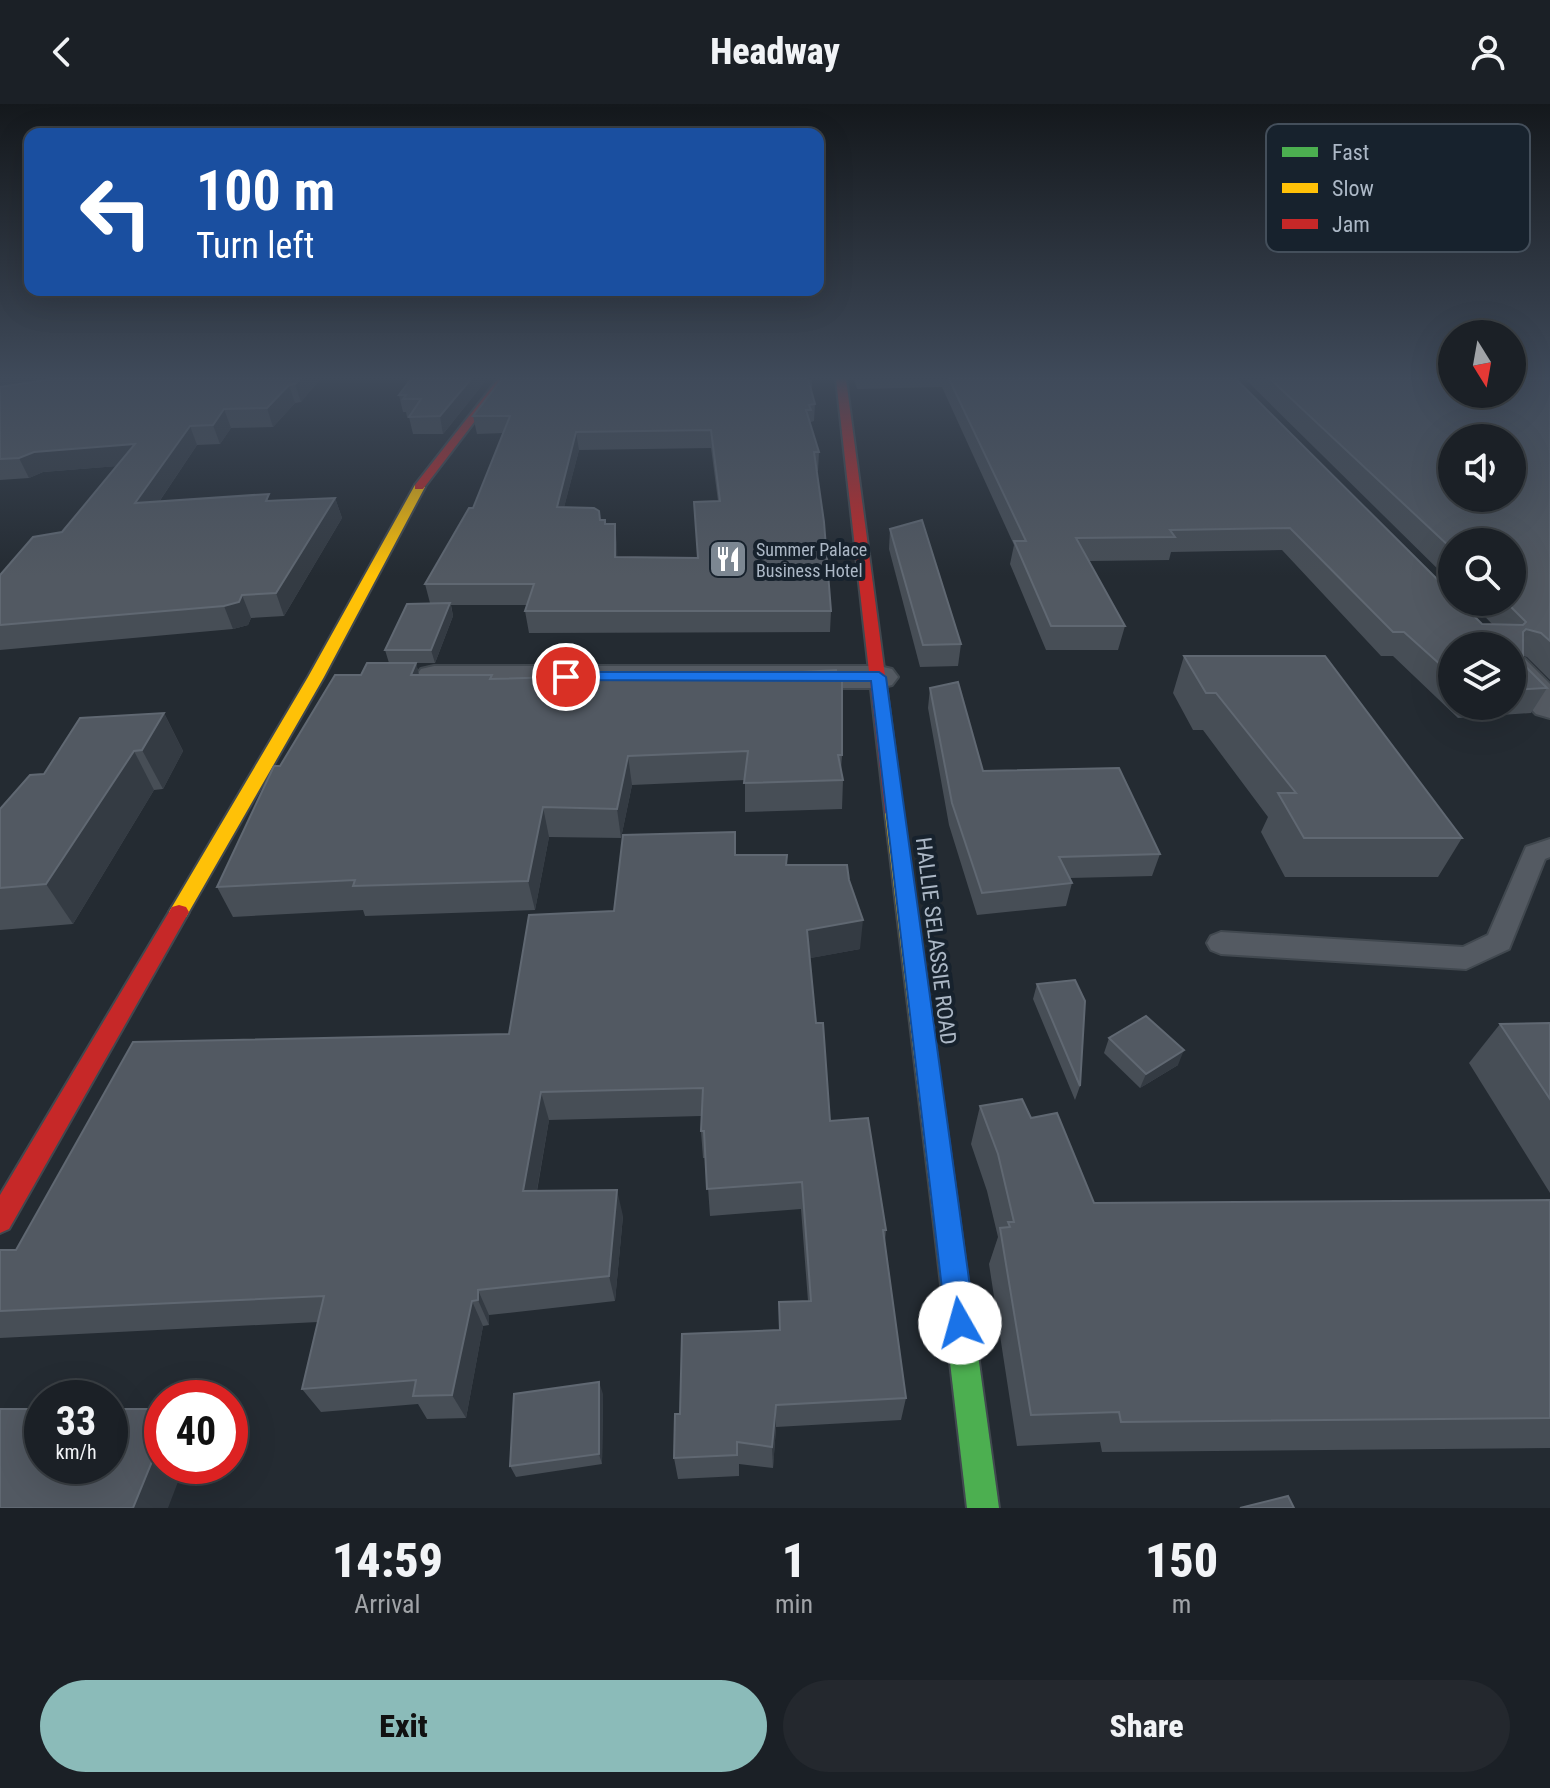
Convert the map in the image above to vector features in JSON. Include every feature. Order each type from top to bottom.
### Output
[{"type":"street","points":[[0,1220],[316,677],[414,493],[452,445]]},
{"type":"street","name":"HALLIE SELASSIE ROAD","points":[[847,445],[983,1508]]},
{"type":"street","points":[[316,677],[879,677]]},
{"type":"street","points":[[1526,681],[1550,706]]},
{"type":"lane","points":[[1221,943],[1466,958],[1499,942],[1535,853],[1550,848]]},
{"type":"building","points":[[0,445],[128,445],[34,452],[19,458],[0,459]]},
{"type":"building","points":[[135,445],[177,445],[135,503],[269,494],[266,501],[335,498],[276,593],[242,595],[239,602],[224,606],[0,625],[0,575],[33,537],[62,532]]},
{"type":"building","points":[[499,445],[573,445],[557,507],[594,508],[599,511],[600,520],[605,520],[605,524],[615,524],[615,557],[698,558],[694,502],[720,501],[713,445],[817,445],[819,452],[814,452],[824,522],[831,611],[525,611],[534,584],[425,584],[469,508],[473,508]]},
{"type":"building","points":[[980,445],[1302,445],[1438,580],[1438,616],[1474,616],[1482,624],[1523,625],[1526,622],[1520,616],[1526,616],[1526,528],[1438,528],[1438,536],[1340,445],[1438,445],[1438,512],[1526,512],[1526,445],[1550,445],[1550,641],[1541,633],[1526,629],[1523,632],[1438,632],[1438,662],[1404,632],[1393,632],[1290,528],[1170,530],[1175,537],[1076,538],[1125,626],[1051,626],[1014,541],[1026,541]]},
{"type":"building","points":[[922,520],[961,644],[923,645],[890,529]]},
{"type":"building","points":[[450,603],[431,650],[385,650],[407,604]]},
{"type":"building","points":[[1184,656],[1325,656],[1462,838],[1304,838],[1278,793],[1296,793],[1216,693],[1206,693]]},
{"type":"building","points":[[367,663],[416,663],[411,675],[492,675],[490,679],[701,673],[700,678],[836,670],[837,676],[842,676],[842,755],[838,755],[843,780],[744,783],[748,751],[628,756],[617,809],[543,807],[528,881],[353,886],[355,880],[217,887],[274,766],[280,766],[335,675],[361,675]]},
{"type":"building","points":[[1526,667],[1547,688],[1526,689]]},
{"type":"building","points":[[958,682],[983,771],[1119,768],[1160,854],[1059,857],[1072,883],[982,893],[952,803],[930,688]]},
{"type":"building","points":[[164,713],[142,750],[134,751],[46,884],[0,888],[0,809],[30,775],[44,774],[80,718]]},
{"type":"building","points":[[735,832],[735,855],[787,855],[786,865],[847,865],[863,920],[807,930],[816,1023],[823,1023],[830,1121],[868,1118],[886,1230],[883,1230],[906,1398],[776,1405],[772,1447],[737,1442],[737,1455],[674,1458],[675,1414],[680,1414],[682,1334],[780,1330],[779,1302],[811,1301],[802,1182],[707,1189],[704,1131],[701,1131],[703,1088],[541,1092],[523,1191],[617,1190],[609,1276],[478,1290],[478,1300],[472,1301],[452,1395],[413,1396],[416,1380],[302,1389],[324,1296],[0,1311],[0,1250],[16,1250],[133,1042],[509,1034],[529,915],[614,911],[623,835]]},
{"type":"building","points":[[1075,980],[1085,1001],[1080,1086],[1037,984]]},
{"type":"building","points":[[1146,1016],[1184,1050],[1146,1074],[1109,1038]]},
{"type":"building","points":[[1550,1023],[1550,1099],[1500,1024]]},
{"type":"building","points":[[1022,1099],[1031,1118],[1057,1113],[1094,1203],[1550,1200],[1550,1418],[1121,1422],[1119,1412],[1031,1415],[1000,1228],[1010,1227],[1008,1222],[1014,1222],[998,1154],[980,1106]]},
{"type":"building","points":[[599,1382],[599,1454],[510,1466],[514,1394]]},
{"type":"building","points":[[0,1409],[24,1409],[24,1484],[128,1484],[128,1409],[144,1409],[144,1481],[133,1508],[0,1508]]},
{"type":"building","points":[[1288,1496],[1294,1508],[1240,1508]]},
{"type":"traffic: fast","points":[[946,1216],[983,1508]]},
{"type":"traffic: slow","points":[[179,912],[316,677],[419,487]]},
{"type":"traffic: slow","points":[[894,813],[946,1216]]},
{"type":"traffic: jam","points":[[419,487],[452,445]]},
{"type":"traffic: jam","points":[[849,445],[894,813]]},
{"type":"traffic: jam","points":[[0,1220],[179,912]]},
{"type":"place","name":"Summer Palace Business Hotel","points":[[728,559]]},
{"type":"route","points":[[566,677],[879,677],[960,1323]]}]
